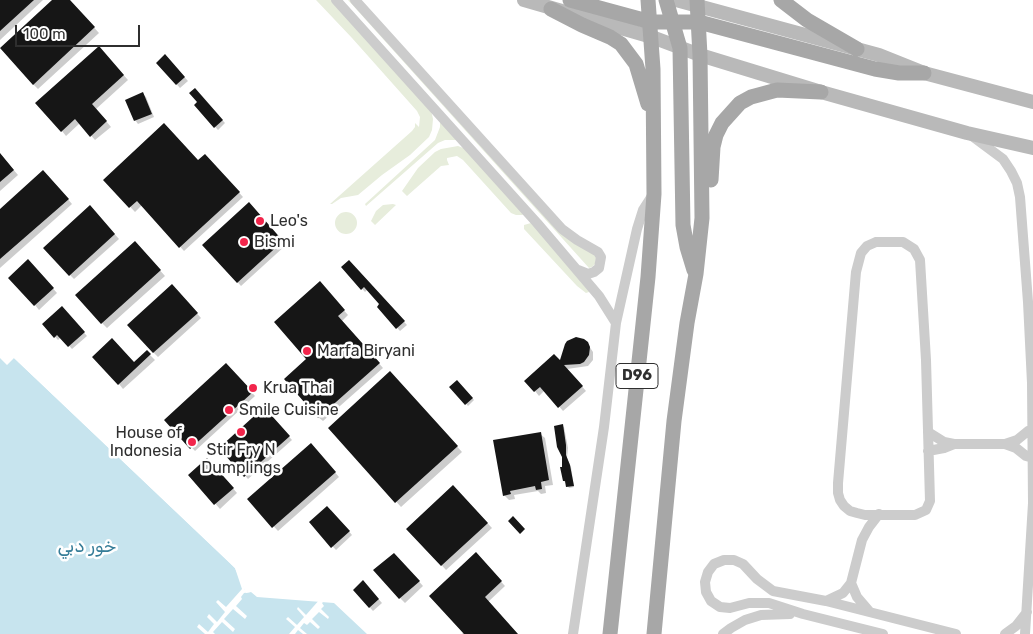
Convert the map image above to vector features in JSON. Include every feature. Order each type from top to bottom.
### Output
[{"type":"main road","points":[[524,0],[652,38],[700,55],[821,92],[967,133],[1033,148]]},
{"type":"main road","points":[[570,0],[651,22],[699,22],[875,70],[899,73],[924,72]]},
{"type":"main road","points":[[648,0],[652,38]]},
{"type":"main road","points":[[666,0],[680,48],[683,225],[689,256],[696,274]]},
{"type":"main road","points":[[676,0],[697,2],[879,55],[924,72],[1033,102]]},
{"type":"main road","points":[[781,0],[807,20],[857,49]]},
{"type":"main road","points":[[697,2],[700,55],[702,218]]},
{"type":"main road","points":[[550,8],[582,25],[610,36],[630,53],[641,76],[654,132]]},
{"type":"main road","name":"D96","points":[[611,627],[648,277],[654,194],[652,38]]},
{"type":"main road","points":[[702,218],[710,189],[713,147],[716,134],[730,112],[740,103],[764,92],[777,90],[821,92]]},
{"type":"main road","name":"D96","points":[[654,634],[675,411],[685,332],[696,274],[702,218]]},
{"type":"street","points":[[336,0],[578,270],[606,305],[616,323]]},
{"type":"street","points":[[356,0],[562,229],[598,252],[601,257],[599,268],[588,274],[578,270]]},
{"type":"street","points":[[967,133],[1003,159],[1017,183],[1020,197],[1031,342],[1033,430],[1032,530],[1025,634]]},
{"type":"street","points":[[573,634],[604,427],[616,323],[637,229],[643,210],[654,194]]},
{"type":"street","points":[[873,238],[903,242],[918,254],[921,267],[928,432],[928,486],[930,501],[926,510],[915,515],[865,515],[850,511],[844,506],[840,500],[838,483],[856,272],[855,256],[861,244],[873,238]]},
{"type":"street","points":[[928,432],[944,442],[954,444],[1005,444],[1033,430]]},
{"type":"street","points":[[928,451],[954,444]]},
{"type":"street","points":[[1005,444],[1033,458]]},
{"type":"street","points":[[862,540],[879,514]]},
{"type":"street","points":[[826,601],[843,593],[851,583],[862,540],[865,515]]},
{"type":"street","points":[[883,634],[764,602],[730,608],[720,606],[711,601],[706,592],[705,582],[708,572],[714,564],[724,560],[734,560],[743,564],[757,579],[773,591],[826,601],[956,634]]},
{"type":"street","points":[[851,583],[856,597],[861,604],[873,613]]},
{"type":"street","points":[[1005,634],[1016,626],[1027,611]]},
{"type":"street","points":[[723,634],[745,620],[760,615],[777,613],[803,614]]},
{"type":"green space","points":[[316,0],[334,0],[431,110],[433,119],[429,137],[410,155],[358,195],[341,198],[332,204],[330,204],[412,131],[415,123],[419,127],[420,117],[417,111]]},
{"type":"green space","points":[[348,0],[354,0],[562,230],[597,253],[595,264],[592,267],[589,268]]},
{"type":"green space","points":[[440,116],[460,140],[445,140],[438,143],[366,206],[365,204],[435,140],[440,127]]},
{"type":"green space","points":[[458,146],[466,149],[527,212],[522,215],[511,213],[463,160],[457,156],[447,158],[449,165],[441,166],[407,196],[402,191],[418,168],[435,152]]},
{"type":"green space","points":[[383,205],[396,205],[375,225],[371,221],[376,211]]},
{"type":"green space","points":[[346,212],[354,215],[357,223],[354,231],[346,234],[338,231],[335,223],[338,215]]},
{"type":"green space","points":[[531,223],[593,287],[589,292],[586,293],[577,286],[524,229],[524,225]]},
{"type":"water","name":"خور دبي","points":[[0,358],[7,365],[14,358],[230,563],[235,568],[246,593],[251,592],[257,597],[334,603],[367,634],[0,634]]},
{"type":"pier","points":[[16,357],[237,567],[245,590],[251,592],[244,593],[236,606],[247,616],[245,619],[233,609],[224,619],[235,629],[233,632],[222,622],[213,632],[215,634],[205,634],[197,627],[199,624],[208,632],[214,624],[207,617],[209,614],[217,622],[225,612],[216,602],[218,600],[226,607],[242,589],[235,568],[14,358]]},
{"type":"pier","points":[[320,599],[325,600],[322,603],[324,606],[321,609],[329,617],[328,619],[319,612],[312,619],[320,627],[318,629],[310,622],[307,625],[304,623],[300,628],[307,634],[303,634],[298,630],[295,634],[289,634],[295,627],[286,619],[288,617],[297,625],[304,617],[297,609],[298,607],[306,615]]},
{"type":"building","points":[[0,0],[34,0],[0,31]]},
{"type":"building","points":[[52,0],[70,0],[95,27],[33,85],[0,48]]},
{"type":"building","points":[[99,46],[124,75],[92,104],[107,121],[90,137],[75,119],[61,132],[35,103]]},
{"type":"building","points":[[165,54],[185,77],[176,85],[156,63]]},
{"type":"building","points":[[195,88],[223,120],[214,128],[194,105],[197,102],[189,93]]},
{"type":"building","points":[[143,92],[152,114],[134,121],[125,100]]},
{"type":"building","points":[[164,123],[198,160],[205,154],[240,192],[179,248],[137,201],[129,208],[103,180]]},
{"type":"building","points":[[0,153],[14,170],[0,182]]},
{"type":"building","points":[[43,170],[69,199],[0,259],[0,209]]},
{"type":"building","points":[[249,202],[283,241],[237,283],[202,245]]},
{"type":"building","points":[[90,205],[115,234],[69,276],[43,248]]},
{"type":"building","points":[[135,241],[161,270],[101,324],[75,295]]},
{"type":"building","points":[[28,259],[54,288],[34,306],[8,278]]},
{"type":"building","points":[[349,260],[405,321],[396,329],[377,307],[379,304],[364,287],[361,290],[341,267]]},
{"type":"building","points":[[320,281],[345,310],[338,316],[380,363],[318,418],[284,379],[306,359],[274,322]]},
{"type":"building","points":[[172,284],[198,313],[153,353],[127,325]]},
{"type":"building","points":[[62,306],[85,332],[68,347],[57,335],[54,338],[42,324]]},
{"type":"building","points":[[576,337],[588,342],[590,347],[589,355],[580,364],[564,365],[583,386],[558,408],[540,387],[534,392],[524,381],[554,354],[560,360],[567,341]]},
{"type":"building","points":[[112,338],[134,362],[147,350],[151,354],[118,385],[92,357]]},
{"type":"building","points":[[226,363],[253,392],[190,449],[164,420]]},
{"type":"building","points":[[390,371],[458,446],[395,503],[328,428]]},
{"type":"building","points":[[457,380],[473,398],[465,405],[449,387]]},
{"type":"building","points":[[264,407],[290,436],[244,477],[219,448]]},
{"type":"building","points":[[563,424],[566,455],[574,486],[566,487],[560,467],[562,467],[562,457],[557,447],[554,426]]},
{"type":"building","points":[[541,432],[549,480],[541,482],[542,489],[536,490],[535,486],[510,491],[511,494],[503,496],[493,440]]},
{"type":"building","points":[[311,443],[336,472],[272,528],[247,499]]},
{"type":"building","points":[[207,458],[234,488],[214,505],[188,475]]},
{"type":"building","points":[[453,485],[488,523],[441,566],[406,529]]},
{"type":"building","points":[[327,506],[350,531],[331,548],[309,522]]},
{"type":"building","points":[[513,516],[525,529],[520,534],[508,521]]},
{"type":"building","points":[[476,552],[502,581],[485,597],[518,634],[464,634],[429,596]]},
{"type":"building","points":[[394,553],[420,581],[399,599],[373,570]]},
{"type":"building","points":[[363,580],[379,599],[369,608],[353,590]]},
{"type":"place","name":"Leo's","points":[[260,221]]},
{"type":"place","name":"Bismi","points":[[244,242]]},
{"type":"place","name":"Marfa Biryani","points":[[307,351]]},
{"type":"place","name":"Krua Thai","points":[[253,388]]},
{"type":"place","name":"Smile Cuisine","points":[[229,410]]},
{"type":"place","name":"Stir Fry N Dumplings","points":[[241,432]]},
{"type":"place","name":"House of Indonesia","points":[[192,442]]}]
